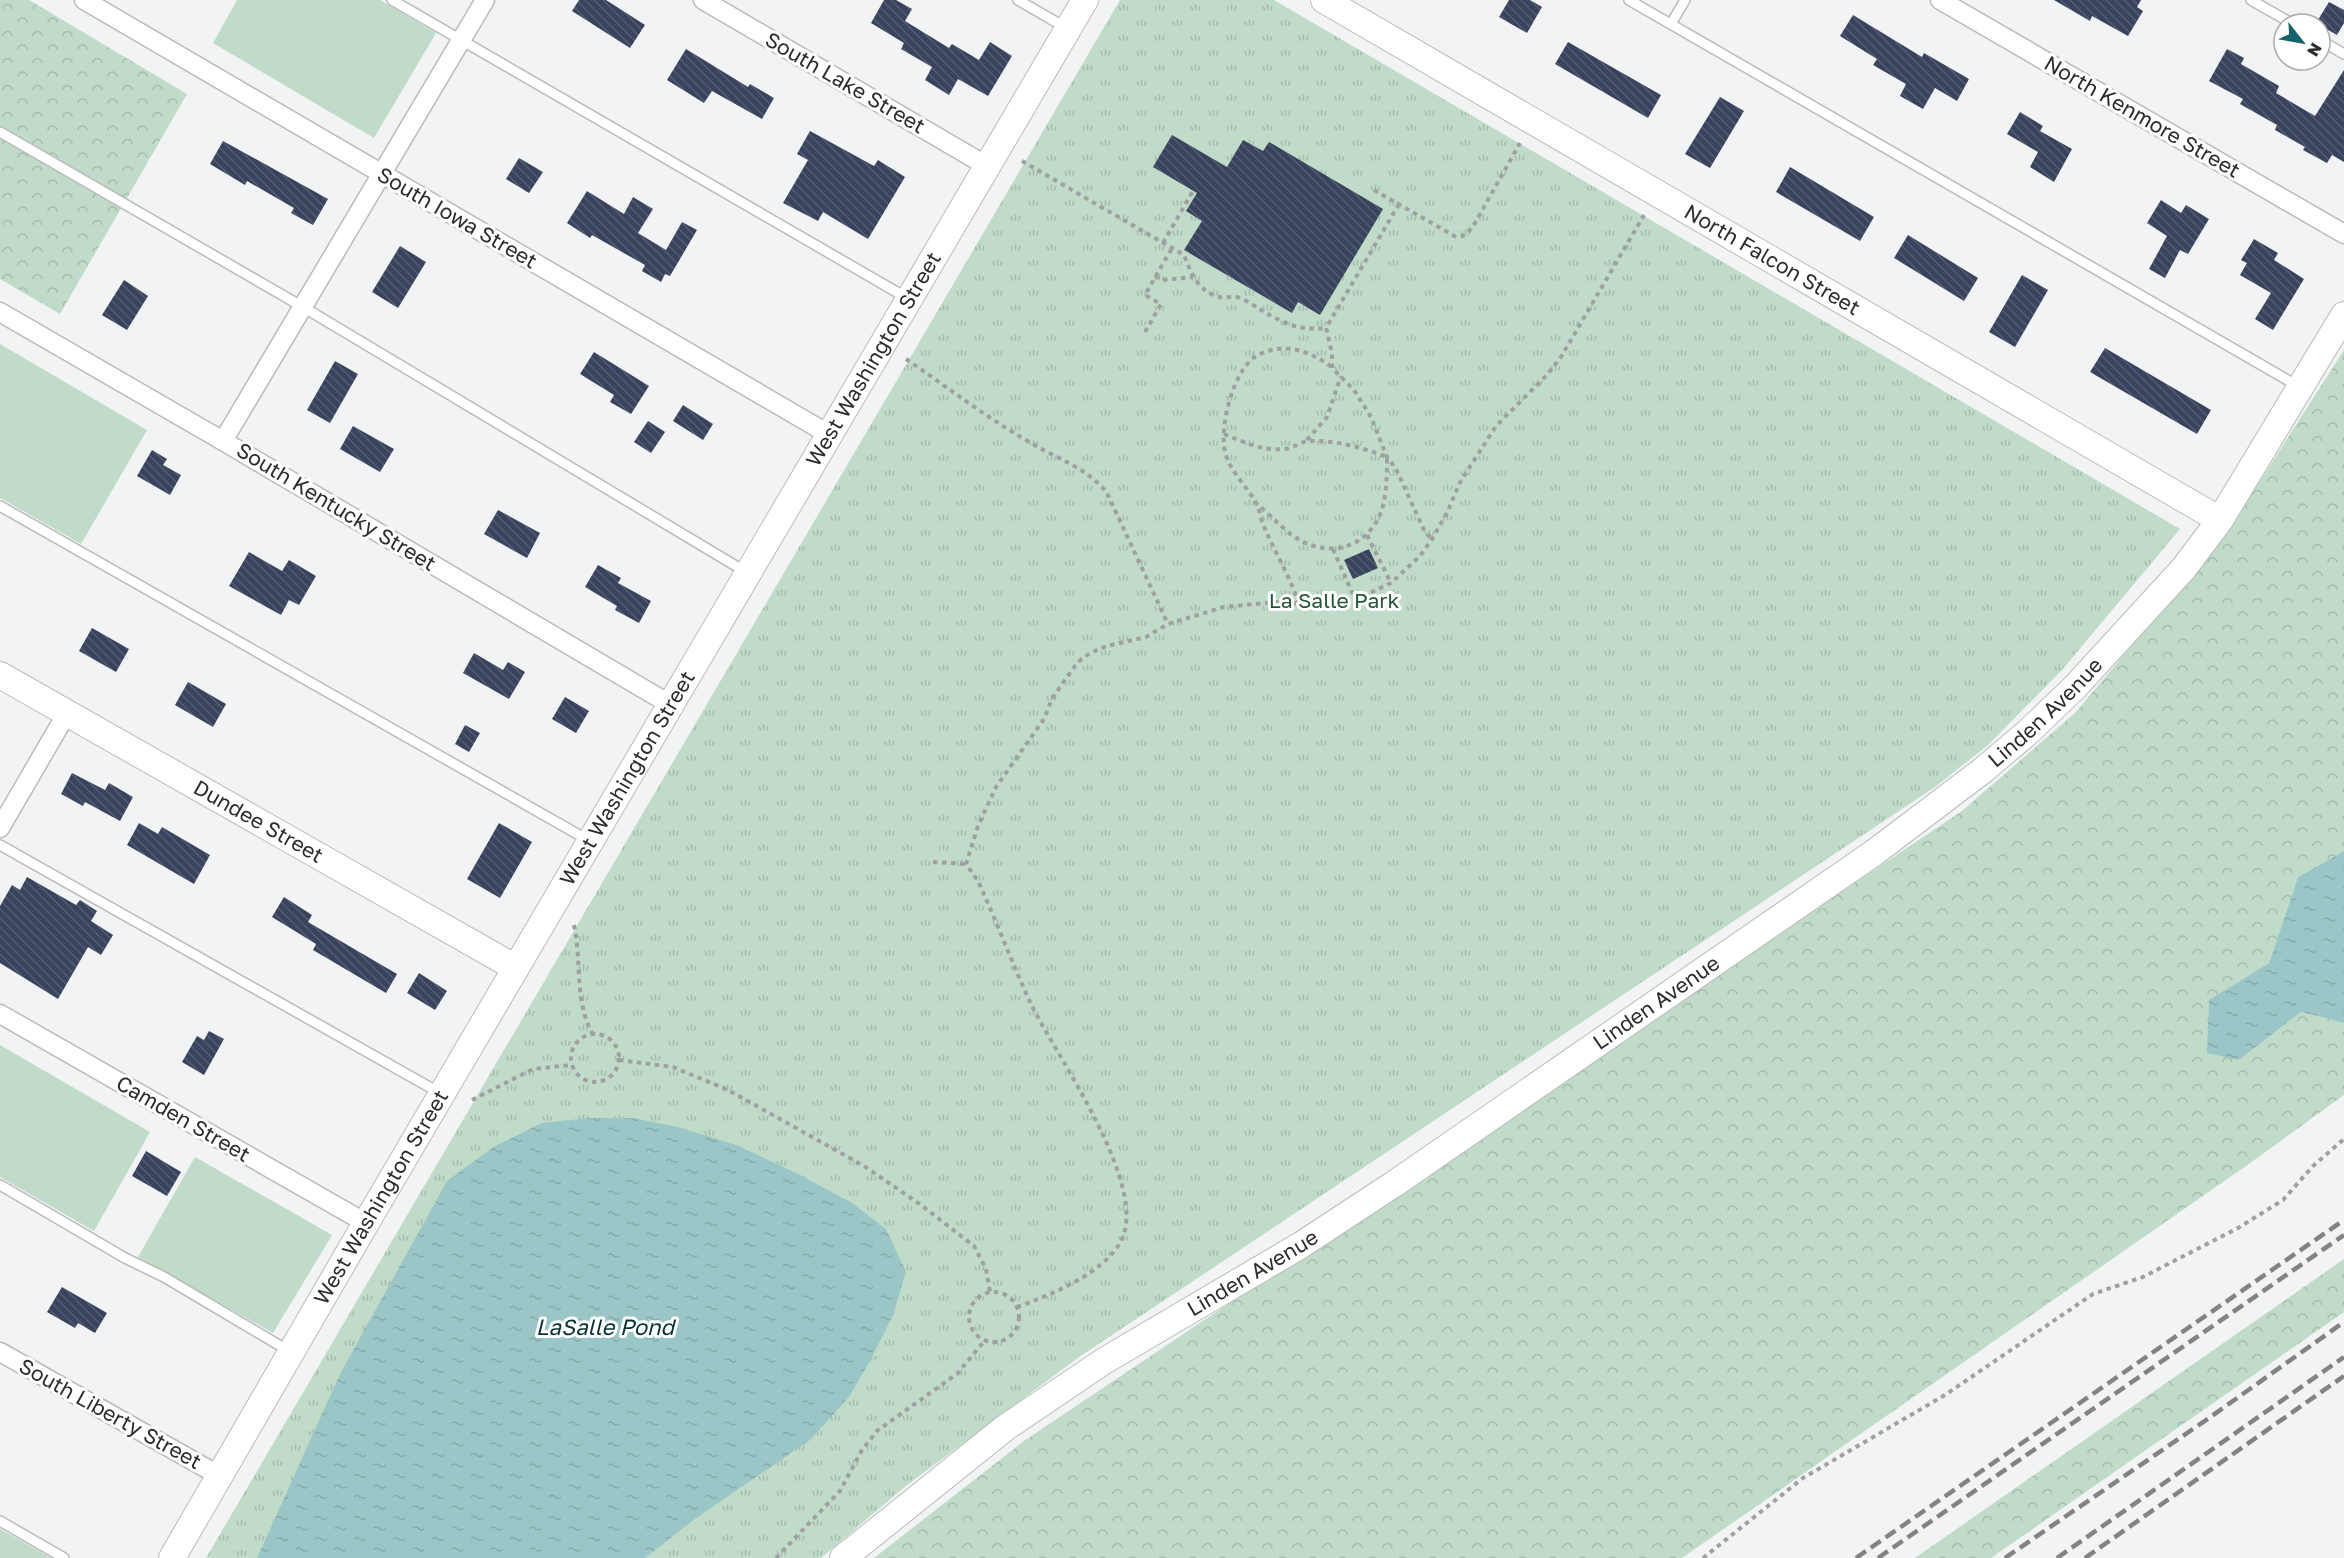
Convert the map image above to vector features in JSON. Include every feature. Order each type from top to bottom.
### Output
[{"type":"street","name":"South Iowa Street","points":[[84,0],[830,435]]},
{"type":"street","points":[[223,441],[485,0]]},
{"type":"street","name":"South Lake Street","points":[[703,0],[987,166]]},
{"type":"street","name":"West Washington Street","points":[[172,1558],[366,1223],[1085,0]]},
{"type":"street","name":"North Falcon Street","points":[[1324,0],[2220,520]]},
{"type":"street","name":"North Kenmore Street","points":[[1940,0],[2344,234]]},
{"type":"street","name":"South Kentucky Street","points":[[0,312],[671,705]]},
{"type":"street","name":"Linden Avenue","points":[[843,1558],[1005,1428],[1104,1361],[1301,1245],[1394,1184],[1935,809],[2027,733],[2075,687],[2184,568],[2220,520],[2344,315]]},
{"type":"street","name":"Dundee Street","points":[[0,675],[516,968]]},
{"type":"street","points":[[0,828],[67,713]]},
{"type":"street","name":"Camden Street","points":[[0,1014],[366,1223]]},
{"type":"street","name":"South Liberty Street","points":[[0,1352],[220,1476]]},
{"type":"lane","points":[[392,0],[909,299]]},
{"type":"lane","points":[[1018,0],[1068,29]]},
{"type":"lane","points":[[1629,0],[2301,388]]},
{"type":"lane","points":[[1671,24],[1685,0]]},
{"type":"lane","points":[[2251,0],[2272,12]]},
{"type":"lane","points":[[0,132],[303,307],[748,573]]},
{"type":"lane","points":[[0,506],[590,841]]},
{"type":"lane","points":[[0,845],[442,1095]]},
{"type":"lane","points":[[0,1185],[125,1258],[164,1277],[291,1353]]},
{"type":"lane","points":[[0,1521],[64,1558]]},
{"type":"path","points":[[1374,190],[1456,237],[1462,237],[1475,223],[1520,143]]},
{"type":"path","points":[[1022,161],[1184,255],[1192,277],[1198,285],[1219,297],[1236,296],[1288,326],[1309,330],[1326,328]]},
{"type":"path","points":[[1163,243],[1193,191]]},
{"type":"path","points":[[1332,368],[1332,353],[1326,328],[1399,204]]},
{"type":"path","points":[[966,864],[978,826],[996,788],[1044,719],[1052,699],[1078,663],[1090,653],[1107,646],[1146,637],[1168,624],[1224,607],[1275,602],[1326,604],[1355,598],[1391,583],[1420,556],[1447,513],[1473,459],[1496,426],[1546,376],[1561,357],[1644,215]]},
{"type":"path","points":[[1145,332],[1161,304],[1145,295],[1172,248]]},
{"type":"path","points":[[1155,276],[1163,280],[1192,277]]},
{"type":"path","points":[[1388,458],[1386,491],[1382,509],[1374,526],[1366,535],[1352,546],[1334,549],[1307,544],[1293,536],[1257,504],[1233,470],[1225,453],[1224,434],[1227,410],[1243,368],[1255,356],[1271,349],[1287,347],[1319,358],[1341,376],[1354,390],[1371,417],[1388,458],[1396,469],[1425,532],[1432,539]]},
{"type":"path","points":[[906,358],[1026,441],[1087,472],[1098,482],[1107,493],[1168,624]]},
{"type":"path","points":[[1224,434],[1247,444],[1266,448],[1282,450],[1295,447],[1306,441],[1327,417],[1334,403],[1341,376]]},
{"type":"path","points":[[1306,441],[1351,445],[1388,458]]},
{"type":"path","points":[[1257,504],[1262,522],[1299,604]]},
{"type":"path","points":[[1366,535],[1391,583]]},
{"type":"path","points":[[1334,549],[1355,598]]},
{"type":"path","points":[[933,862],[966,864]]},
{"type":"path","points":[[966,864],[978,881],[1033,1007],[1098,1125],[1113,1157],[1125,1196],[1125,1232],[1119,1244],[1098,1266],[1070,1285],[1017,1307]]},
{"type":"path","points":[[574,926],[578,944],[581,1003],[585,1022],[593,1035]]},
{"type":"path","points":[[593,1035],[601,1035],[614,1044],[619,1060],[614,1073],[601,1082],[587,1081],[575,1072],[571,1056],[578,1042],[593,1035]]},
{"type":"path","points":[[619,1060],[674,1067],[728,1090],[864,1166],[921,1205],[974,1246],[986,1269],[990,1292]]},
{"type":"path","points":[[472,1100],[532,1069],[572,1065]]},
{"type":"path","points":[[1702,1558],[1803,1478],[1945,1395],[2093,1294],[2143,1277],[2238,1228],[2283,1200],[2313,1166],[2344,1139]]},
{"type":"path","points":[[990,1292],[1006,1295],[1017,1307],[1019,1316],[1014,1331],[1001,1341],[985,1340],[973,1330],[969,1316],[975,1300],[990,1292]]},
{"type":"path","points":[[776,1558],[840,1491],[862,1450],[877,1431],[958,1373],[985,1340]]},
{"type":"green space","points":[[0,0],[29,0],[187,94],[60,314],[0,279]]},
{"type":"green space","points":[[237,0],[380,0],[436,33],[374,138],[213,43]]},
{"type":"green space","name":"La Salle Park","points":[[1120,0],[1274,0],[2180,529],[2062,670],[1987,746],[1935,787],[1079,1357],[907,1485],[821,1558],[206,1558]]},
{"type":"green space","points":[[0,344],[147,430],[81,544],[0,498]]},
{"type":"green space","points":[[2344,350],[2344,851],[2298,877],[2269,963],[2210,1000],[2239,1060],[2301,1012],[2344,1023],[2344,1095],[2246,1166],[1682,1558],[874,1558],[1024,1441],[1962,811],[2076,712],[2230,528]]},
{"type":"green space","points":[[0,1045],[150,1132],[94,1231],[0,1177]]},
{"type":"green space","points":[[195,1157],[332,1235],[273,1333],[138,1257]]},
{"type":"green space","points":[[2344,1259],[2344,1312],[1991,1558],[1915,1558]]},
{"type":"green space","points":[[0,1529],[51,1558],[0,1558]]},
{"type":"water","points":[[2344,851],[2344,1023],[2301,1012],[2239,1060],[2207,1053],[2209,1000],[2269,963],[2298,877]]},
{"type":"water","name":"LaSalle Pond","points":[[589,1118],[632,1118],[678,1127],[739,1146],[852,1203],[886,1229],[906,1272],[893,1315],[849,1397],[810,1440],[692,1521],[645,1558],[257,1558],[340,1374],[447,1181],[495,1146],[542,1123]]},
{"type":"building","points":[[579,0],[606,0],[645,25],[630,48],[572,11]]},
{"type":"building","points":[[884,0],[896,0],[912,9],[905,21],[949,48],[952,44],[979,60],[990,42],[1012,56],[988,96],[958,79],[949,95],[925,80],[932,67],[901,49],[904,43],[871,23]]},
{"type":"building","points":[[1509,0],[1530,0],[1542,7],[1527,33],[1499,17]]},
{"type":"building","points":[[2054,0],[2141,0],[2137,7],[2143,11],[2128,36],[2092,16],[2090,21]]},
{"type":"building","points":[[2329,2],[2344,10],[2344,23],[2337,35],[2332,32],[2332,12],[2323,12]]},
{"type":"building","points":[[1853,15],[1922,57],[1924,53],[1969,79],[1957,101],[1935,88],[1923,109],[1900,96],[1906,84],[1873,65],[1877,59],[1840,36]]},
{"type":"building","points":[[1568,42],[1661,95],[1648,118],[1555,64]]},
{"type":"building","points":[[686,49],[748,87],[750,84],[774,98],[762,119],[712,91],[704,103],[667,80]]},
{"type":"building","points":[[2227,49],[2244,58],[2241,64],[2279,86],[2276,93],[2315,116],[2344,70],[2344,162],[2332,155],[2327,163],[2303,150],[2305,147],[2275,130],[2277,125],[2240,104],[2243,99],[2209,81]]},
{"type":"building","points":[[1720,97],[1744,111],[1710,168],[1685,154]]},
{"type":"building","points":[[2020,112],[2043,126],[2040,131],[2072,149],[2054,182],[2030,167],[2038,152],[2007,134]]},
{"type":"building","points":[[810,131],[874,166],[878,160],[905,177],[868,239],[823,212],[818,221],[783,203],[808,160],[797,154]]},
{"type":"building","points":[[1172,135],[1227,167],[1243,140],[1263,151],[1269,142],[1383,209],[1320,315],[1298,302],[1292,313],[1184,250],[1202,221],[1186,211],[1197,193],[1153,167]]},
{"type":"building","points":[[223,141],[328,199],[313,225],[291,213],[294,208],[247,181],[245,185],[210,164]]},
{"type":"building","points":[[519,158],[543,172],[529,193],[506,179]]},
{"type":"building","points":[[1790,167],[1874,217],[1860,241],[1776,192]]},
{"type":"building","points":[[587,191],[624,214],[633,197],[653,209],[638,233],[666,250],[682,222],[697,230],[670,276],[665,274],[661,282],[642,271],[645,265],[592,235],[590,238],[567,223]]},
{"type":"building","points":[[2161,200],[2181,213],[2186,205],[2209,219],[2188,254],[2180,250],[2165,278],[2149,269],[2167,236],[2147,223]]},
{"type":"building","points":[[1908,235],[1978,278],[1964,301],[1894,258]]},
{"type":"building","points":[[2254,239],[2278,253],[2274,260],[2304,279],[2273,330],[2255,319],[2271,293],[2240,275],[2247,263],[2241,260]]},
{"type":"building","points":[[400,246],[426,262],[398,308],[372,292]]},
{"type":"building","points":[[2022,275],[2048,290],[2015,347],[1989,332]]},
{"type":"building","points":[[124,280],[148,296],[127,330],[102,315]]},
{"type":"building","points":[[2105,348],[2211,410],[2197,434],[2090,372]]},
{"type":"building","points":[[594,352],[649,386],[631,414],[610,402],[614,395],[580,374]]},
{"type":"building","points":[[335,361],[358,374],[330,423],[307,410]]},
{"type":"building","points":[[683,405],[713,424],[703,440],[673,421]]},
{"type":"building","points":[[648,421],[665,432],[651,453],[634,442]]},
{"type":"building","points":[[353,426],[394,449],[380,472],[340,449]]},
{"type":"building","points":[[152,450],[167,459],[163,465],[181,475],[170,495],[137,476]]},
{"type":"building","points":[[498,510],[540,533],[527,558],[484,534]]},
{"type":"building","points":[[1369,549],[1378,568],[1353,579],[1344,560]]},
{"type":"building","points":[[249,552],[282,571],[289,560],[316,576],[299,605],[289,600],[281,615],[229,586]]},
{"type":"building","points":[[598,565],[621,578],[618,583],[651,601],[639,623],[615,610],[617,606],[585,587]]},
{"type":"building","points":[[92,628],[129,649],[116,672],[79,651]]},
{"type":"building","points":[[474,653],[503,670],[508,662],[525,672],[509,699],[463,673]]},
{"type":"building","points":[[188,682],[226,704],[213,727],[175,705]]},
{"type":"building","points":[[565,697],[589,711],[576,733],[552,719]]},
{"type":"building","points":[[465,725],[480,733],[469,752],[455,744]]},
{"type":"building","points":[[72,773],[105,790],[109,783],[133,797],[120,821],[85,802],[83,806],[61,794]]},
{"type":"building","points":[[139,823],[158,834],[162,827],[210,855],[194,884],[127,845]]},
{"type":"building","points":[[499,823],[532,842],[500,898],[467,879]]},
{"type":"building","points":[[27,877],[76,905],[80,900],[97,911],[91,921],[113,935],[101,955],[88,947],[58,999],[0,963],[0,906],[12,885],[20,890]]},
{"type":"building","points":[[284,897],[312,915],[308,922],[397,974],[386,993],[313,950],[316,944],[272,917]]},
{"type":"building","points":[[419,973],[447,991],[435,1010],[407,993]]},
{"type":"building","points":[[209,1031],[224,1039],[204,1075],[182,1062],[197,1036],[204,1040]]},
{"type":"building","points":[[146,1151],[181,1172],[167,1196],[132,1176]]},
{"type":"building","points":[[62,1287],[107,1313],[95,1333],[78,1323],[75,1328],[47,1312]]},
{"type":"railway","points":[[1856,1558],[2344,1220]]},
{"type":"railway","points":[[1878,1558],[2344,1235]]},
{"type":"railway","points":[[2005,1558],[2344,1322]]},
{"type":"railway","points":[[2057,1558],[2344,1357]]},
{"type":"railway","points":[[2085,1558],[2344,1376]]}]
